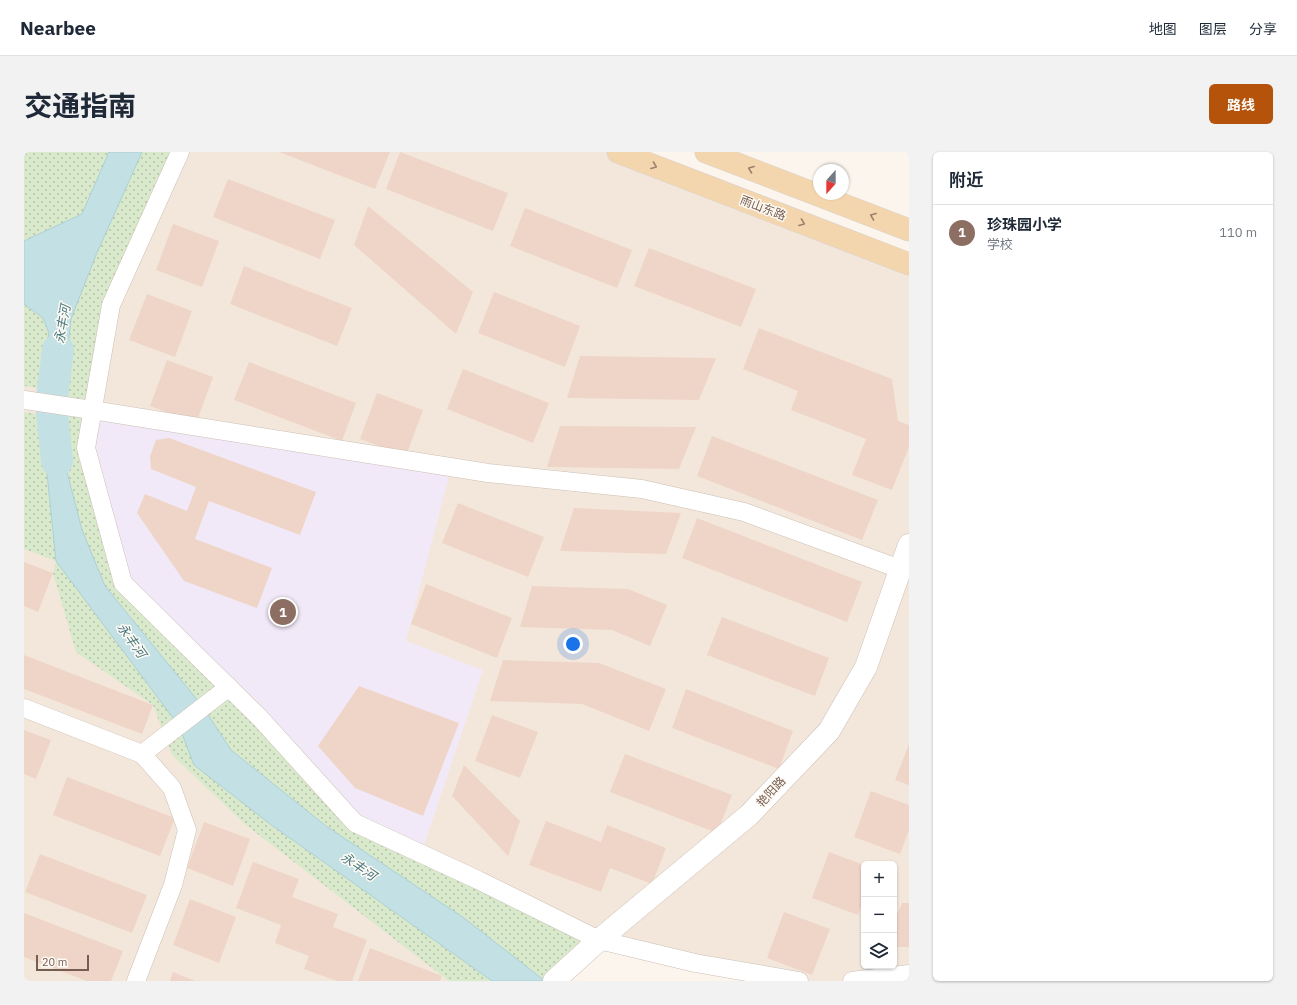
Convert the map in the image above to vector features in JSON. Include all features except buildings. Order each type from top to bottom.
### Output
[{"type":"main road","name":"雨山东路","points":[[618,152],[909,264]]},
{"type":"main road","points":[[706,152],[909,230]]},
{"type":"street","points":[[180,152],[112,305],[86,448],[124,583],[260,718],[355,823],[478,880],[599,940],[695,963],[799,981]]},
{"type":"street","points":[[24,400],[488,473],[642,489],[744,512],[900,569]]},
{"type":"street","name":"艳阳路","points":[[554,981],[599,940],[750,815],[829,731],[866,667],[909,545]]},
{"type":"street","points":[[142,754],[229,687]]},
{"type":"street","points":[[24,708],[142,754],[172,788],[187,830],[174,885],[136,981]]},
{"type":"street","points":[[852,981],[909,974]]},
{"type":"shaded area","points":[[24,152],[618,152],[909,264],[909,978],[868,981],[799,981],[599,940],[554,981],[24,981]]},
{"type":"shaded area","points":[[92,410],[451,468],[406,641],[483,670],[421,854],[355,823],[123,583],[86,448]]},
{"type":"green space","points":[[24,152],[109,152],[82,214],[24,241]]},
{"type":"green space","points":[[142,152],[180,152],[112,305],[86,448],[125,584],[355,823],[599,940],[545,981],[464,918],[326,826],[231,750],[203,707],[105,586],[82,530],[66,468],[66,417],[63,397],[71,319],[96,255]]},
{"type":"green space","points":[[24,304],[43,319],[49,333],[38,388],[24,386]]},
{"type":"green space","points":[[24,412],[41,415],[56,561],[24,549]]},
{"type":"green space","points":[[56,561],[179,726],[270,824],[492,981],[449,981],[246,825],[172,755],[153,705],[76,652],[53,573]]},
{"type":"water","points":[[109,152],[142,152],[96,255],[71,319],[63,397],[38,388],[49,333],[43,318],[24,304],[24,241],[82,214]]},
{"type":"water","points":[[41,415],[66,417],[66,468],[82,530],[105,586],[203,707],[231,750],[326,826],[464,918],[545,981],[492,981],[270,824],[194,765],[179,726],[56,561]]},
{"type":"waterway","name":"永丰河","points":[[57,461],[51,404],[58,350]]},
{"type":"place","name":"珍珠园小学","points":[[283,612]]}]
